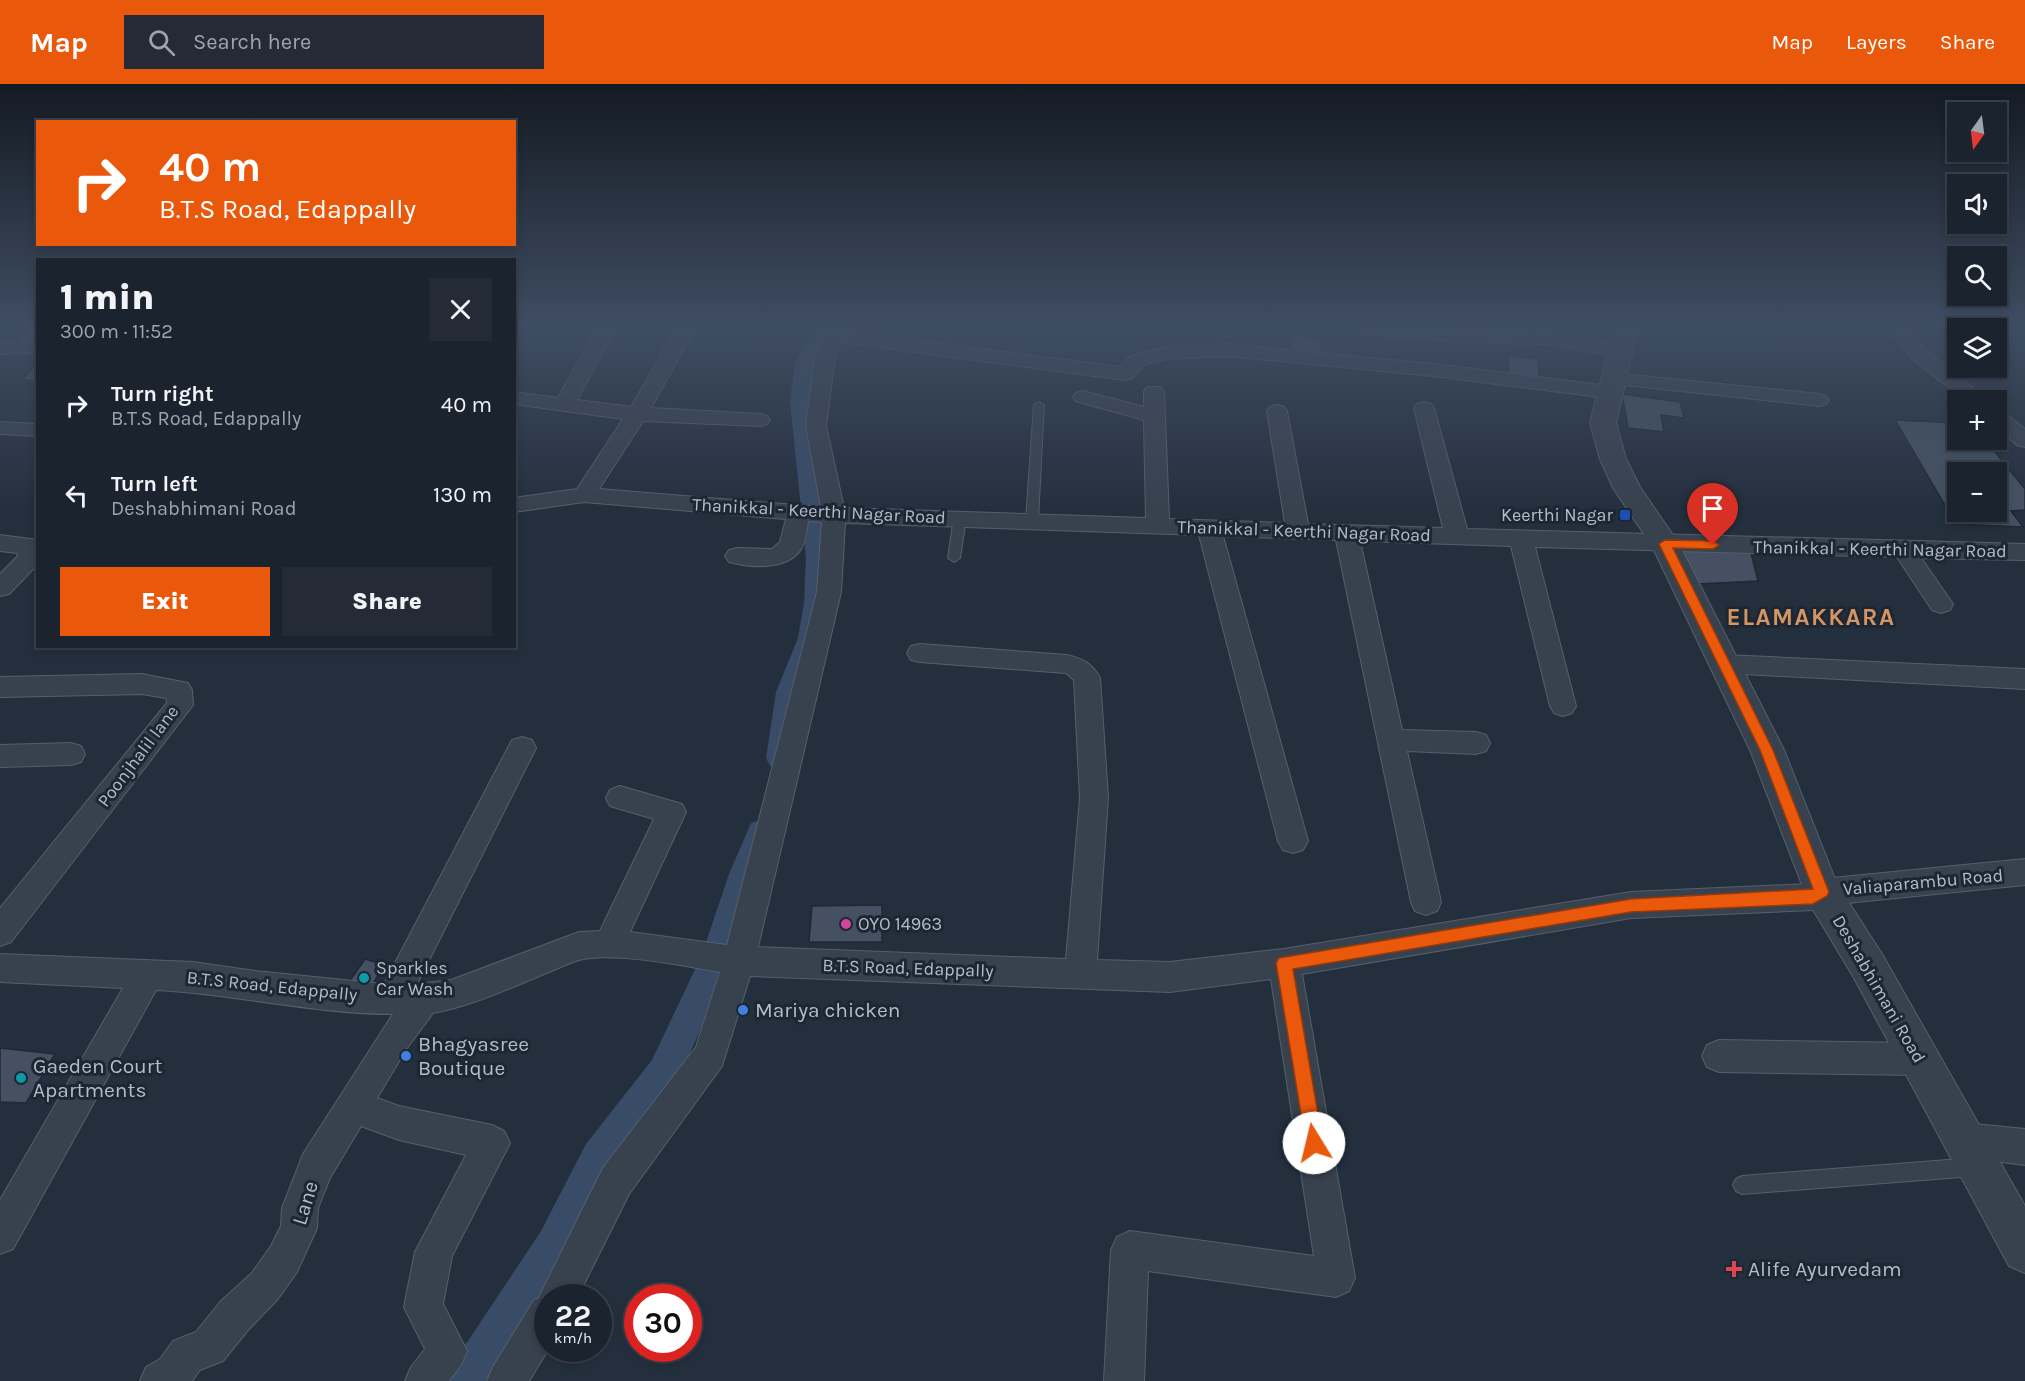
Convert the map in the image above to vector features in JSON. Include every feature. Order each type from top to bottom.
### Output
[{"type":"street","points":[[564,405],[573,389]]},
{"type":"street","points":[[584,495],[651,389]]},
{"type":"street","points":[[565,1284],[616,1181],[710,1055],[739,961],[829,592],[816,514],[816,426],[821,389]]},
{"type":"street","name":"Deshabhimani Road","points":[[1610,389],[1603,423],[1613,459],[1627,488],[1665,544],[1767,750],[1822,892],[1868,966],[2025,1250]]},
{"type":"street","points":[[1660,389],[1819,400]]},
{"type":"street","points":[[1154,391],[1158,525]]},
{"type":"street","points":[[1083,397],[1155,416]]},
{"type":"street","points":[[516,398],[636,414],[760,420]]},
{"type":"street","points":[[1424,408],[1457,537]]},
{"type":"street","points":[[1276,411],[1298,531]]},
{"type":"street","points":[[2007,425],[2025,440]]},
{"type":"street","points":[[0,428],[36,430]]},
{"type":"street","name":"Thanikkal - Keerthi Nagar Road","points":[[516,505],[584,495],[816,514],[1665,544],[2025,552]]},
{"type":"street","points":[[737,556],[777,557],[791,545],[816,514]]},
{"type":"street","points":[[1209,528],[1293,841]]},
{"type":"street","points":[[1346,532],[1426,902]]},
{"type":"street","points":[[1521,539],[1563,706]]},
{"type":"street","points":[[0,543],[31,546],[28,560],[0,588]]},
{"type":"street","points":[[1904,550],[1941,604]]},
{"type":"street","points":[[920,653],[1067,664],[1079,668],[1087,678],[1094,798],[1080,975]]},
{"type":"street","points":[[1724,664],[2025,679]]},
{"type":"street","name":"Poonjhalil lane","points":[[0,687],[142,684],[179,690],[180,705],[45,872],[0,932]]},
{"type":"street","points":[[1392,740],[1476,743]]},
{"type":"street","name":"Lane","points":[[160,1381],[174,1373],[187,1355],[209,1347],[234,1316],[265,1286],[284,1259],[299,1228],[300,1208],[316,1167],[395,1037],[408,999],[522,748]]},
{"type":"street","points":[[4,761],[71,754]]},
{"type":"street","points":[[609,944],[672,812],[620,798]]},
{"type":"street","name":"Valiaparambu Road","points":[[1822,892],[2025,872]]},
{"type":"street","name":"B.T.S Road, Edappally","points":[[0,969],[148,974],[408,999],[468,989],[579,946],[609,944],[672,950],[739,961],[1170,977],[1284,963],[1631,905],[1813,897],[1822,892]]},
{"type":"street","points":[[1124,1381],[1130,1250],[1336,1278],[1284,963]]},
{"type":"street","points":[[0,1236],[148,974]]},
{"type":"street","points":[[1719,1056],[1919,1059]]},
{"type":"street","points":[[354,1106],[399,1123],[492,1143],[434,1252],[423,1307],[447,1352],[425,1381]]},
{"type":"street","points":[[1971,1153],[2025,1147]]},
{"type":"street","points":[[507,1381],[534,1337]]},
{"type":"lane","points":[[1032,520],[1039,405]]},
{"type":"lane","points":[[954,558],[960,518]]},
{"type":"lane","points":[[1742,1185],[1971,1153]]},
{"type":"building","points":[[1622,394],[1680,402],[1684,418],[1661,415],[1664,432],[1628,428]]},
{"type":"building","points":[[1895,420],[1947,422],[1947,450],[1993,450],[2003,462],[1947,462],[1947,509]]},
{"type":"building","points":[[2007,467],[2025,489],[2025,510],[2011,511],[2023,527],[1956,524],[1955,522],[2007,522]]},
{"type":"building","points":[[1679,550],[1751,553],[1758,581],[1698,584]]},
{"type":"building","name":"OYO 14963","points":[[882,905],[882,942],[809,942],[812,906]]},
{"type":"building","name":"Sparkles Car Wash","points":[[365,959],[385,965],[366,994],[343,991]]},
{"type":"building","name":"Gaeden Court Apartments","points":[[0,1048],[55,1054],[26,1103],[0,1102]]},
{"type":"waterway","points":[[780,758],[789,692],[811,638],[816,603],[818,558],[800,401],[802,389]]},
{"type":"waterway","points":[[458,1381],[482,1355],[554,1244],[598,1156],[664,1072],[717,957],[744,874],[761,832]]},
{"type":"place","name":"Keerthi Nagar","points":[[1625,515]]},
{"type":"place","name":"OYO 14963","points":[[846,924]]},
{"type":"place","name":"Sparkles Car Wash","points":[[364,978]]},
{"type":"place","name":"Mariya chicken","points":[[743,1010]]},
{"type":"place","name":"Bhagyasree Boutique","points":[[406,1056]]},
{"type":"place","name":"Gaeden Court Apartments","points":[[21,1078]]},
{"type":"place","name":"Alife Ayurvedam","points":[[1734,1269]]},
{"type":"district","name":"ELAMAKKARA","points":[[1811,617]]},
{"type":"route","points":[[1314,1143],[1284,963],[1631,905],[1740,902],[1813,897],[1822,892],[1767,750],[1665,544],[1713,545]]}]
